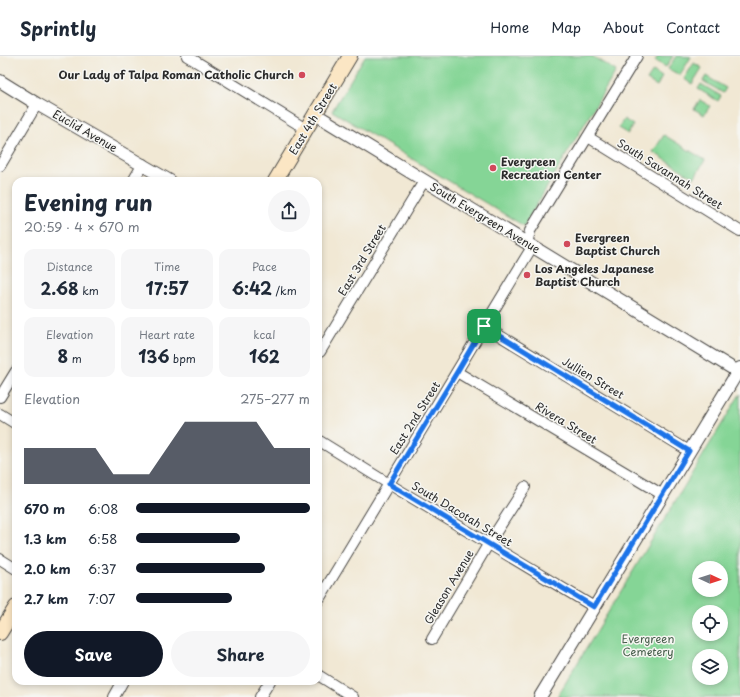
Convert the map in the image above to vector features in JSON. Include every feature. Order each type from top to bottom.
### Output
[{"type":"main road","name":"East 4th Street","points":[[277,177],[350,56]]},
{"type":"main road","points":[[0,633],[12,614]]},
{"type":"street","points":[[186,56],[306,129]]},
{"type":"street","name":"East 2nd Street","points":[[322,594],[484,326],[530,245],[530,231],[637,56]]},
{"type":"street","name":"Euclid Avenue","points":[[0,81],[164,177]]},
{"type":"street","points":[[0,166],[37,104]]},
{"type":"street","name":"South Evergreen Avenue","points":[[315,114],[739,371]]},
{"type":"street","name":"South Savannah Street","points":[[588,137],[740,231]]},
{"type":"street","points":[[135,177],[143,164]]},
{"type":"street","name":"East 3rd Street","points":[[322,349],[424,181]]},
{"type":"street","name":"Jullien Street","points":[[484,326],[689,451]]},
{"type":"street","points":[[540,697],[739,371]]},
{"type":"street","name":"Rivera Street","points":[[457,372],[663,495]]},
{"type":"street","points":[[0,397],[12,378]]},
{"type":"street","points":[[0,414],[12,422]]},
{"type":"street","name":"South Dacotah Street","points":[[322,442],[594,607]]},
{"type":"street","name":"Gleason Avenue","points":[[432,639],[525,487]]},
{"type":"street","points":[[0,559],[12,566]]},
{"type":"street","points":[[322,678],[353,697]]},
{"type":"street","points":[[114,697],[121,685]]},
{"type":"street","points":[[260,697],[268,685]]},
{"type":"green space","name":"Evergreen Recreation Center","points":[[365,56],[592,56],[616,71],[524,226],[332,111]]},
{"type":"green space","points":[[658,56],[673,56],[666,67],[655,61]]},
{"type":"green space","points":[[676,56],[691,57],[680,75],[668,69]]},
{"type":"green space","points":[[694,63],[702,68],[692,84],[684,79]]},
{"type":"green space","points":[[653,71],[662,77],[657,86],[647,80]]},
{"type":"green space","points":[[706,76],[726,88],[723,93],[703,81]]},
{"type":"green space","points":[[701,84],[721,96],[718,101],[698,89]]},
{"type":"green space","points":[[700,100],[710,106],[704,115],[694,109]]},
{"type":"green space","points":[[624,119],[633,125],[628,134],[618,128]]},
{"type":"green space","points":[[664,135],[705,160],[694,178],[653,152]]},
{"type":"green space","name":"Evergreen Cemetery","points":[[740,394],[740,697],[557,697]]},
{"type":"place","name":"Our Lady of Talpa Roman Catholic Church","points":[[302,75]]},
{"type":"place","name":"Evergreen Recreation Center","points":[[493,168]]},
{"type":"place","name":"Evergreen Baptist Church","points":[[567,244]]},
{"type":"place","name":"Los Angeles Japanese Baptist Church","points":[[527,275]]},
{"type":"route","points":[[484,326],[689,451],[594,607],[389,484],[484,326]]}]
